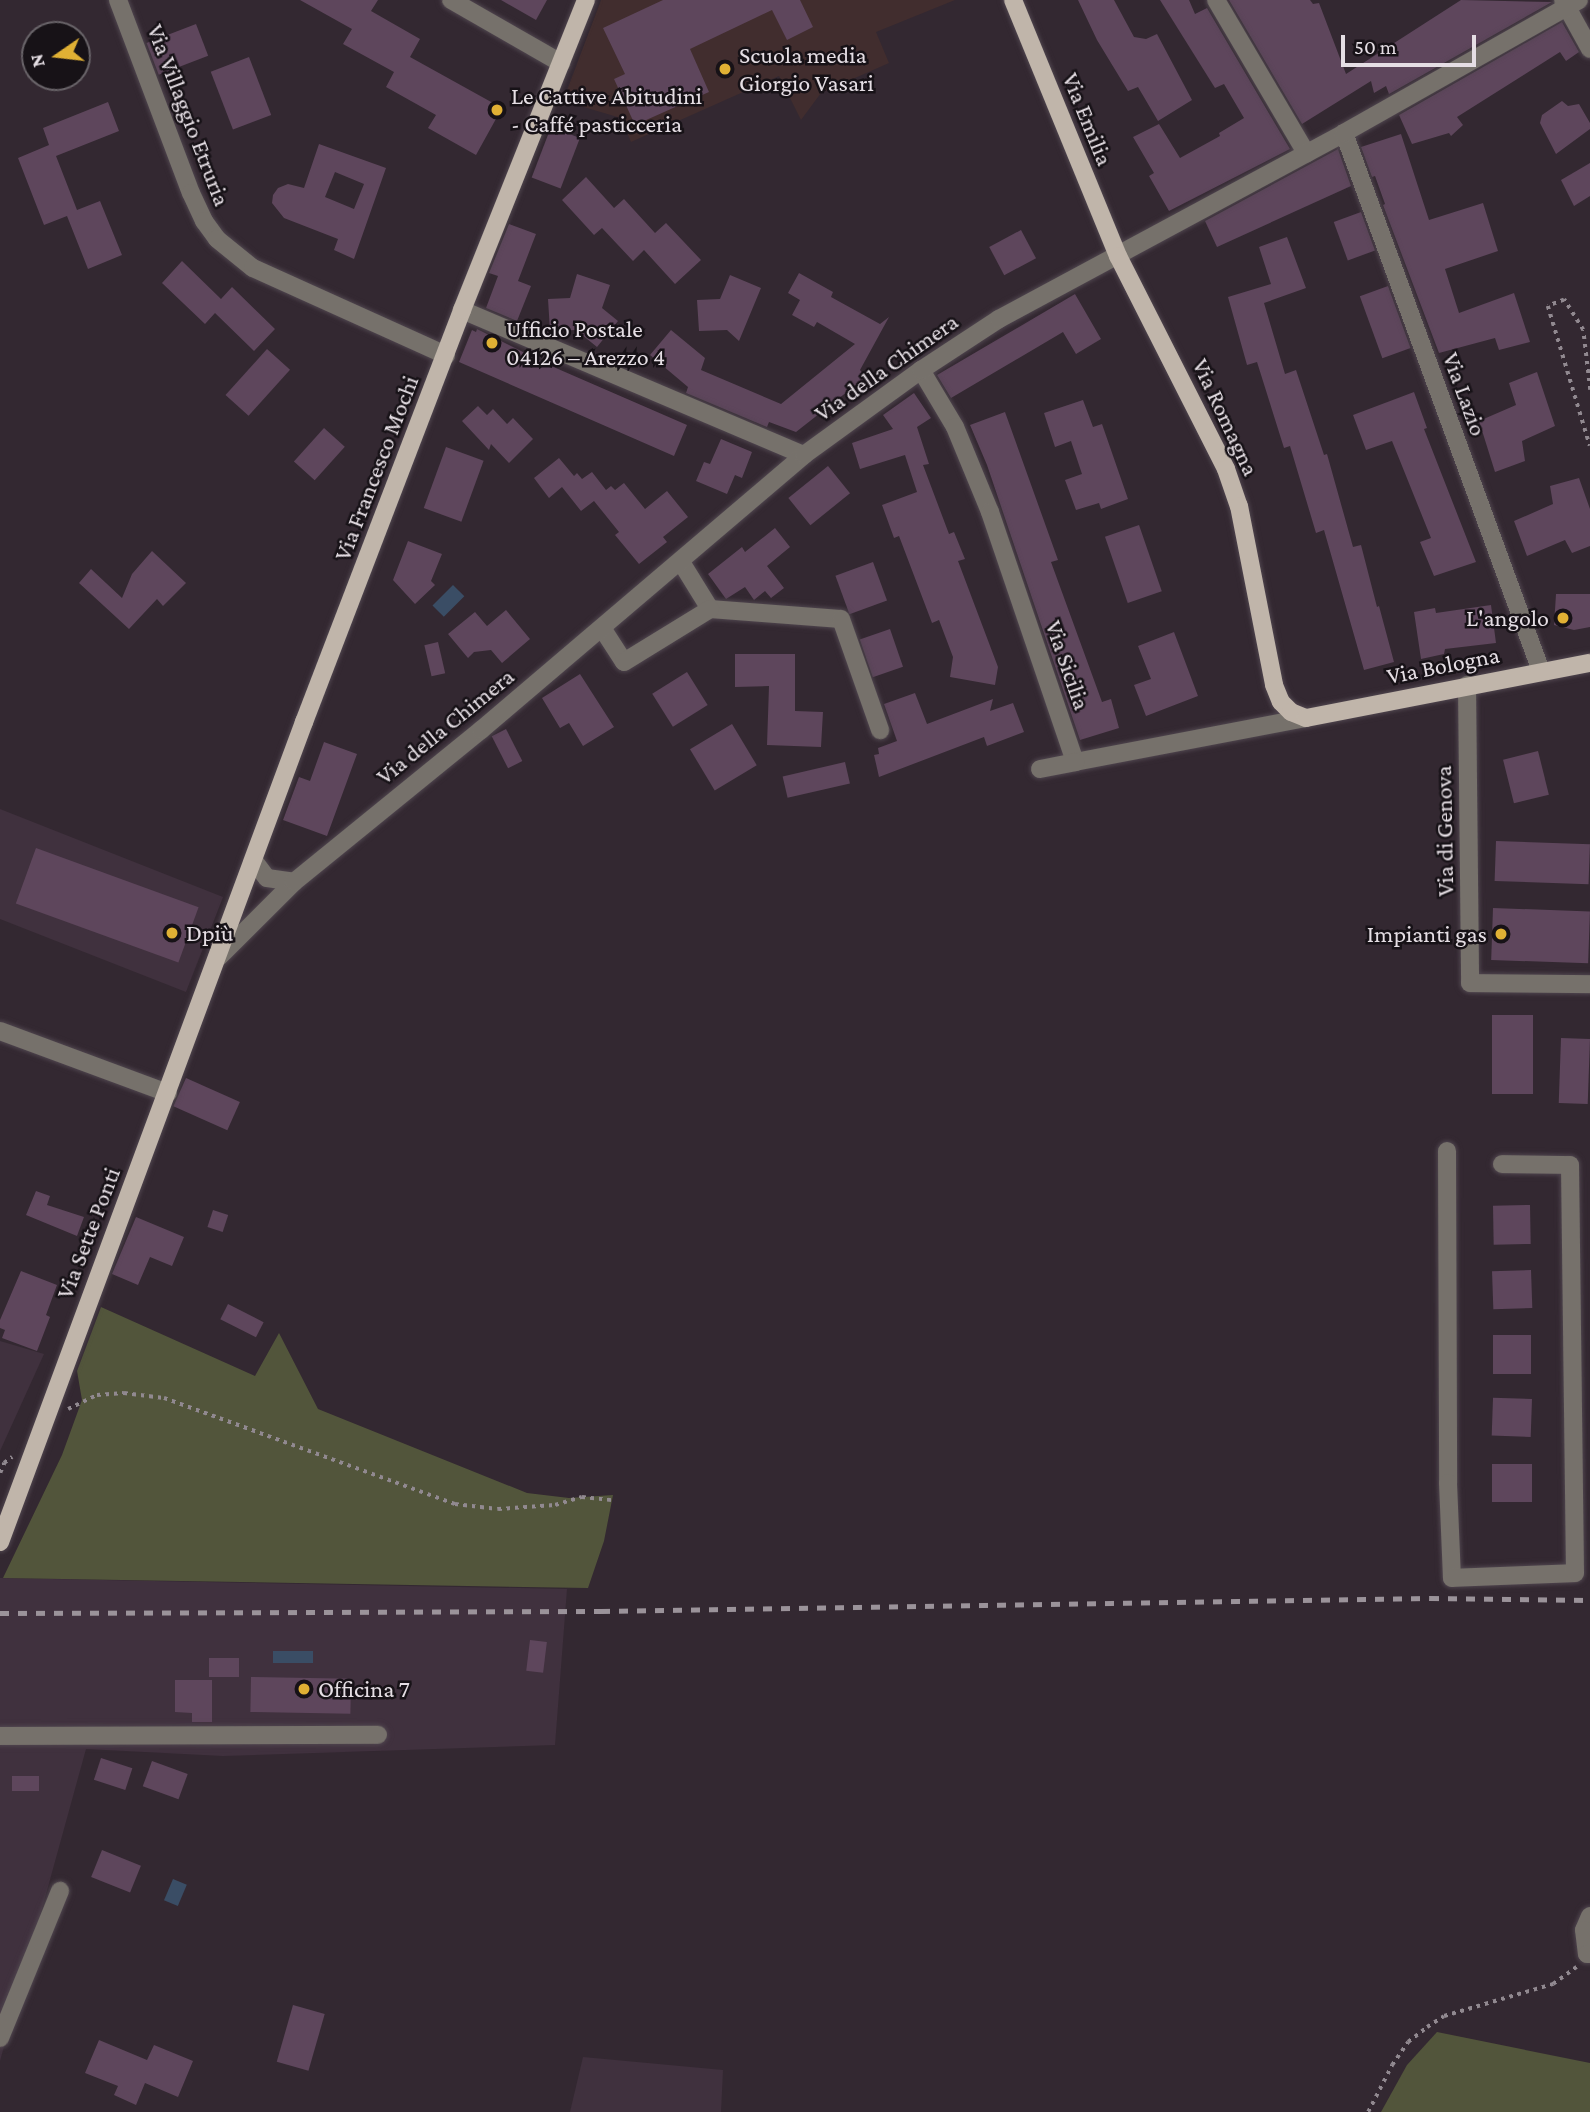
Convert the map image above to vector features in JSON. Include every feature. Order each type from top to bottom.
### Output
[{"type":"main road","name":"Via Francesco Mochi","points":[[219,957],[462,310],[586,0]]},
{"type":"main road","name":"Via Emilia","points":[[1013,0],[1118,256]]},
{"type":"main road","name":"Via Romagna","points":[[1118,256],[1226,469],[1243,525],[1274,685],[1281,702],[1291,712],[1306,718]]},
{"type":"main road","name":"Via Bologna","points":[[1306,718],[1590,663]]},
{"type":"main road","name":"Via Sette Ponti","points":[[1,1533],[219,957]]},
{"type":"street","name":"Via Villaggio Etruria","points":[[118,0],[194,200],[217,239],[254,268],[446,355]]},
{"type":"street","points":[[451,0],[561,63]]},
{"type":"street","points":[[1216,0],[1306,153]]},
{"type":"street","points":[[1569,2],[1590,48]]},
{"type":"street","name":"Via della Chimera","points":[[219,957],[294,882],[603,628],[804,455],[921,370],[999,319],[1344,133],[1569,2]]},
{"type":"street","name":"Via Lazio","points":[[1344,133],[1541,671]]},
{"type":"street","points":[[462,310],[804,455]]},
{"type":"street","name":"Via Sicilia","points":[[921,370],[955,427],[990,512],[1075,762]]},
{"type":"street","points":[[681,562],[710,608]]},
{"type":"street","points":[[603,628],[624,662],[710,608],[841,620],[880,730]]},
{"type":"street","name":"Via di Genova","points":[[1467,685],[1470,983],[1590,984]]},
{"type":"street","points":[[1040,769],[1306,718]]},
{"type":"street","points":[[254,861],[267,878],[294,882]]},
{"type":"street","points":[[0,1031],[167,1093]]},
{"type":"street","points":[[1447,1151],[1448,1483],[1452,1578],[1575,1573],[1571,1410],[1581,1278],[1570,1165],[1502,1164]]},
{"type":"street","points":[[1571,1410],[1590,1411]]},
{"type":"street","points":[[0,1736],[378,1735]]},
{"type":"street","points":[[0,2038],[60,1891]]},
{"type":"street","points":[[1589,1954],[1584,1930],[1590,1916]]},
{"type":"path","points":[[1590,390],[1583,330],[1564,300],[1548,306],[1590,446]]},
{"type":"path","points":[[42,1423],[97,1395],[124,1393],[164,1398],[363,1469],[425,1496],[455,1504],[498,1509],[555,1505],[582,1497],[612,1500]]},
{"type":"path","points":[[1368,2112],[1392,2065],[1408,2042],[1427,2027],[1444,2016],[1553,1984],[1570,1974],[1589,1954]]},
{"type":"shaded area","name":"Scuola media Giorgio Vasari","points":[[601,0],[955,0],[876,32],[889,63],[821,93],[801,120],[779,76],[631,142],[621,118],[563,101]]},
{"type":"shaded area","points":[[0,809],[223,897],[186,992],[0,919]]},
{"type":"shaded area","points":[[0,1341],[44,1354],[0,1451]]},
{"type":"shaded area","points":[[0,1578],[567,1589],[555,1745],[223,1756],[86,1749],[0,2061]]},
{"type":"shaded area","points":[[583,2057],[723,2070],[721,2112],[570,2112]]},
{"type":"green space","points":[[101,1307],[255,1376],[279,1333],[318,1409],[527,1493],[569,1498],[613,1495],[604,1541],[588,1588],[3,1578],[62,1455],[82,1400],[77,1371]]},
{"type":"green space","points":[[1437,2032],[1590,2063],[1590,2112],[1381,2112],[1407,2065]]},
{"type":"water","points":[[453,585],[464,596],[444,617],[432,606]]},
{"type":"water","points":[[273,1651],[313,1651],[313,1663],[273,1663]]},
{"type":"water","points":[[173,1879],[187,1885],[178,1906],[164,1900]]},
{"type":"building","points":[[300,0],[378,0],[371,11],[420,39],[410,57],[502,108],[476,155],[428,128],[436,115],[386,87],[394,72],[343,44],[352,29]]},
{"type":"building","points":[[501,0],[547,0],[536,20]]},
{"type":"building","points":[[663,0],[800,0],[813,27],[787,40],[772,10],[690,49],[709,92],[635,125],[614,79],[625,74],[603,28]]},
{"type":"building","points":[[1078,0],[1114,0],[1134,37],[1146,39],[1157,34],[1192,100],[1158,121],[1138,87],[1128,91],[1097,40]]},
{"type":"building","points":[[1160,0],[1189,0],[1195,14],[1207,8],[1290,149],[1169,211],[1149,176],[1154,173],[1133,137],[1159,124],[1180,158],[1220,136],[1219,133],[1244,118],[1224,84],[1215,88]]},
{"type":"building","points":[[1229,0],[1310,0],[1313,4],[1319,3],[1346,74],[1461,0],[1552,2],[1389,94],[1386,86],[1374,93],[1371,81],[1302,124]]},
{"type":"building","points":[[1562,22],[1579,52],[1566,61],[1560,52],[1457,117],[1463,125],[1451,136],[1449,133],[1412,144],[1399,115]]},
{"type":"building","points":[[196,24],[208,56],[159,75],[147,43]]},
{"type":"building","points":[[249,57],[271,115],[233,130],[211,72]]},
{"type":"building","points":[[1562,101],[1568,106],[1579,104],[1590,123],[1590,129],[1556,154],[1540,123],[1542,115]]},
{"type":"building","points":[[108,102],[119,131],[56,156],[77,210],[100,201],[122,255],[88,269],[67,216],[44,225],[18,158],[49,145],[43,128]]},
{"type":"building","points":[[551,127],[580,138],[561,189],[532,177]]},
{"type":"building","points":[[1401,134],[1429,220],[1483,203],[1498,251],[1445,269],[1459,313],[1514,293],[1530,342],[1499,350],[1495,338],[1439,353],[1383,205],[1385,204],[1375,176],[1372,177],[1361,147]]},
{"type":"building","points":[[319,144],[386,168],[354,259],[334,250],[338,239],[284,218],[272,203],[278,188],[288,184],[304,188]],"holes":[[[335,172],[364,184],[354,209],[325,197]]]},
{"type":"building","points":[[1338,149],[1351,186],[1217,247],[1205,221]]},
{"type":"building","points":[[1590,163],[1590,196],[1574,206],[1561,180]]},
{"type":"building","points":[[586,177],[614,208],[624,199],[655,233],[666,223],[701,260],[675,284],[644,250],[633,261],[602,228],[594,235],[562,200]]},
{"type":"building","points":[[1361,212],[1375,251],[1348,260],[1334,222]]},
{"type":"building","points":[[509,224],[536,234],[518,281],[531,286],[517,321],[486,308],[498,276],[489,273]]},
{"type":"building","points":[[1021,230],[1036,258],[1004,275],[989,247]]},
{"type":"building","points":[[1287,237],[1306,288],[1264,303],[1285,374],[1296,370],[1324,455],[1327,454],[1353,547],[1361,545],[1377,607],[1379,606],[1394,662],[1364,670],[1324,530],[1316,533],[1290,446],[1284,448],[1257,362],[1247,365],[1228,297],[1271,284],[1259,247]]},
{"type":"building","points":[[182,261],[221,299],[232,287],[275,329],[254,351],[215,313],[205,324],[162,283]]},
{"type":"building","points":[[799,273],[833,292],[831,297],[880,324],[889,317],[860,370],[866,377],[796,432],[769,422],[767,427],[686,393],[688,387],[650,355],[671,330],[705,358],[701,370],[781,404],[855,344],[817,322],[814,327],[792,315],[800,300],[788,293]]},
{"type":"building","points":[[577,274],[610,285],[602,308],[618,321],[597,347],[576,330],[550,331],[548,299],[570,298]]},
{"type":"building","points":[[730,275],[761,288],[739,341],[727,330],[699,331],[697,300],[720,299]]},
{"type":"building","points":[[1388,286],[1411,348],[1382,358],[1360,296]]},
{"type":"building","points":[[1075,294],[1101,339],[1076,354],[1063,332],[951,398],[937,375]]},
{"type":"building","points":[[477,329],[549,365],[687,425],[674,456],[459,362],[472,330],[476,332]]},
{"type":"building","points":[[267,349],[290,370],[249,416],[226,395]]},
{"type":"building","points":[[1537,372],[1555,426],[1522,441],[1525,461],[1495,472],[1479,421],[1516,405],[1509,383]]},
{"type":"building","points":[[1414,392],[1427,428],[1424,429],[1476,562],[1434,576],[1420,542],[1431,538],[1392,441],[1366,450],[1353,415]]},
{"type":"building","points":[[914,393],[931,418],[917,427],[929,464],[923,465],[949,534],[954,532],[965,559],[958,561],[998,667],[995,685],[950,677],[953,657],[939,620],[932,623],[899,536],[894,538],[882,505],[917,492],[905,455],[860,469],[852,443],[893,429],[883,415]]},
{"type":"building","points":[[1083,400],[1093,427],[1102,424],[1128,499],[1101,509],[1099,503],[1076,510],[1065,480],[1082,474],[1071,441],[1055,447],[1044,413]]},
{"type":"building","points":[[478,406],[487,415],[493,409],[507,424],[513,418],[533,439],[509,463],[491,444],[489,450],[462,421]]},
{"type":"building","points":[[1005,412],[1058,560],[1051,562],[1102,702],[1111,699],[1119,728],[1080,740],[987,465],[970,425]]},
{"type":"building","points":[[324,428],[345,447],[315,480],[294,461]]},
{"type":"building","points":[[721,439],[752,452],[742,478],[735,475],[727,494],[696,481],[704,462],[710,464]]},
{"type":"building","points":[[446,447],[484,461],[461,522],[424,508]]},
{"type":"building","points":[[559,458],[574,476],[577,473],[582,479],[592,472],[606,490],[611,486],[615,490],[624,483],[645,509],[667,491],[688,517],[663,537],[667,542],[639,564],[615,535],[619,532],[594,501],[581,511],[562,487],[549,498],[534,478]]},
{"type":"building","points":[[828,466],[850,493],[810,525],[788,498]]},
{"type":"building","points":[[1579,478],[1590,509],[1590,546],[1572,553],[1565,540],[1527,556],[1514,521],[1553,504],[1550,486]]},
{"type":"building","points":[[1139,525],[1162,591],[1128,603],[1105,537]]},
{"type":"building","points":[[775,528],[790,547],[767,566],[784,588],[771,598],[765,591],[754,600],[745,587],[726,599],[708,574],[742,547],[745,552]]},
{"type":"building","points":[[408,541],[442,554],[431,581],[435,585],[415,604],[393,580]]},
{"type":"building","points":[[152,551],[186,583],[163,606],[157,599],[129,629],[79,583],[91,569],[122,598],[132,574]]},
{"type":"building","points":[[873,562],[887,601],[849,614],[835,576]]},
{"type":"building","points":[[1556,594],[1590,594],[1590,627],[1574,630],[1554,625]]},
{"type":"building","points":[[1491,605],[1496,643],[1445,649],[1444,654],[1421,659],[1414,612],[1435,608],[1436,613]]},
{"type":"building","points":[[506,610],[530,639],[502,663],[491,650],[474,652],[468,658],[448,634],[475,612],[487,626]]},
{"type":"building","points":[[890,629],[903,667],[873,677],[860,639]]},
{"type":"building","points":[[1174,632],[1198,696],[1146,716],[1134,685],[1151,679],[1138,646]]},
{"type":"building","points":[[438,642],[445,673],[432,676],[424,645]]},
{"type":"building","points":[[735,654],[795,654],[795,711],[823,712],[821,747],[767,745],[769,686],[735,687]]},
{"type":"building","points":[[687,672],[708,705],[673,727],[652,694]]},
{"type":"building","points":[[580,674],[614,727],[583,746],[569,723],[560,728],[542,698]]},
{"type":"building","points":[[915,693],[927,724],[993,699],[990,711],[1013,703],[1024,732],[987,746],[984,737],[879,777],[874,755],[879,754],[878,748],[897,741],[884,704]]},
{"type":"building","points":[[732,724],[757,765],[715,790],[690,749]]},
{"type":"building","points":[[506,729],[522,761],[508,768],[492,736]]},
{"type":"building","points":[[324,742],[357,754],[327,836],[283,820],[299,777],[310,781]]},
{"type":"building","points":[[1538,751],[1549,795],[1514,803],[1503,760]]},
{"type":"building","points":[[845,762],[850,783],[788,798],[783,776]]},
{"type":"building","points":[[1496,841],[1590,844],[1589,884],[1495,881]]},
{"type":"building","points":[[36,848],[199,907],[178,963],[16,903]]},
{"type":"building","points":[[1493,908],[1590,911],[1588,963],[1491,960]]},
{"type":"building","points":[[1492,1015],[1533,1015],[1533,1094],[1492,1094]]},
{"type":"building","points":[[1561,1038],[1590,1039],[1588,1104],[1559,1103]]},
{"type":"building","points":[[186,1078],[240,1102],[227,1130],[173,1106]]},
{"type":"building","points":[[36,1191],[50,1196],[47,1205],[84,1217],[77,1236],[26,1215]]},
{"type":"building","points":[[1530,1205],[1531,1244],[1494,1245],[1493,1206]]},
{"type":"building","points":[[213,1210],[228,1215],[223,1232],[207,1227]]},
{"type":"building","points":[[136,1217],[184,1237],[172,1266],[150,1257],[138,1285],[112,1274]]},
{"type":"building","points":[[1531,1270],[1532,1308],[1493,1309],[1492,1271]]},
{"type":"building","points":[[21,1271],[57,1285],[46,1315],[50,1317],[37,1351],[2,1338],[5,1330],[0,1328],[0,1320]]},
{"type":"building","points":[[228,1304],[264,1322],[256,1337],[220,1319]]},
{"type":"building","points":[[1493,1335],[1531,1335],[1531,1374],[1493,1374]]},
{"type":"building","points":[[1493,1398],[1532,1399],[1531,1437],[1492,1436]]},
{"type":"building","points":[[1492,1464],[1532,1464],[1532,1502],[1492,1502]]},
{"type":"building","points":[[530,1640],[547,1642],[543,1673],[526,1671]]},
{"type":"building","points":[[209,1658],[239,1658],[239,1677],[209,1677]]},
{"type":"building","points":[[251,1677],[351,1679],[350,1714],[250,1712]]},
{"type":"building","points":[[175,1680],[212,1680],[212,1722],[192,1722],[192,1713],[175,1712]]},
{"type":"building","points":[[101,1758],[132,1768],[125,1790],[94,1780]]},
{"type":"building","points":[[152,1761],[188,1774],[178,1799],[143,1786]]},
{"type":"building","points":[[12,1776],[39,1776],[39,1791],[12,1791]]},
{"type":"building","points":[[102,1850],[141,1866],[130,1893],[91,1877]]},
{"type":"building","points":[[293,2005],[325,2014],[308,2071],[277,2062]]},
{"type":"building","points":[[99,2040],[147,2060],[154,2045],[193,2061],[178,2097],[145,2083],[136,2105],[114,2095],[118,2086],[85,2073]]},
{"type":"railway","points":[[0,1613],[601,1611],[1430,1598],[1590,1600]]},
{"type":"place","name":"Scuola media Giorgio Vasari","points":[[725,69]]},
{"type":"place","name":"Le Cattive Abitudini - Caffé pasticceria","points":[[497,110]]},
{"type":"place","name":"Ufficio Postale 04126 – Arezzo 4","points":[[492,343]]},
{"type":"place","name":"L'angolo","points":[[1563,618]]},
{"type":"place","name":"Dpiù","points":[[172,933]]},
{"type":"place","name":"Impianti gas","points":[[1501,934]]},
{"type":"place","name":"Officina 7","points":[[304,1689]]}]
